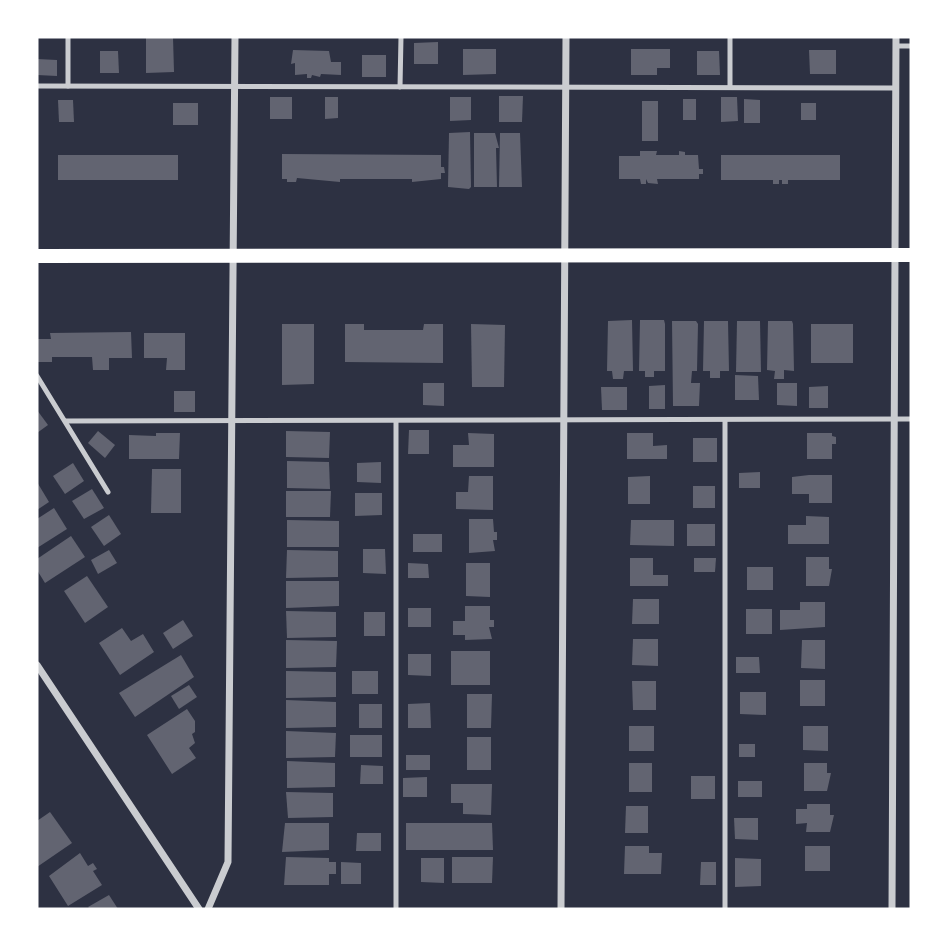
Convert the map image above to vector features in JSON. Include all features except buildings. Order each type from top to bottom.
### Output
[{"type":"main road","points":[[37,256],[911,255]]},
{"type":"street","points":[[208,909],[228,862],[234,37]]},
{"type":"street","points":[[561,909],[566,37]]},
{"type":"street","points":[[892,909],[896,37]]},
{"type":"street","points":[[37,665],[199,909]]},
{"type":"lane","points":[[68,37],[68,86]]},
{"type":"lane","points":[[400,87],[401,37]]},
{"type":"lane","points":[[730,37],[730,87]]},
{"type":"lane","points":[[896,46],[911,46]]},
{"type":"lane","points":[[37,86],[895,88]]},
{"type":"lane","points":[[37,376],[108,492]]},
{"type":"lane","points":[[65,421],[911,419]]},
{"type":"lane","points":[[725,420],[725,909]]},
{"type":"lane","points":[[396,421],[396,909]]}]
